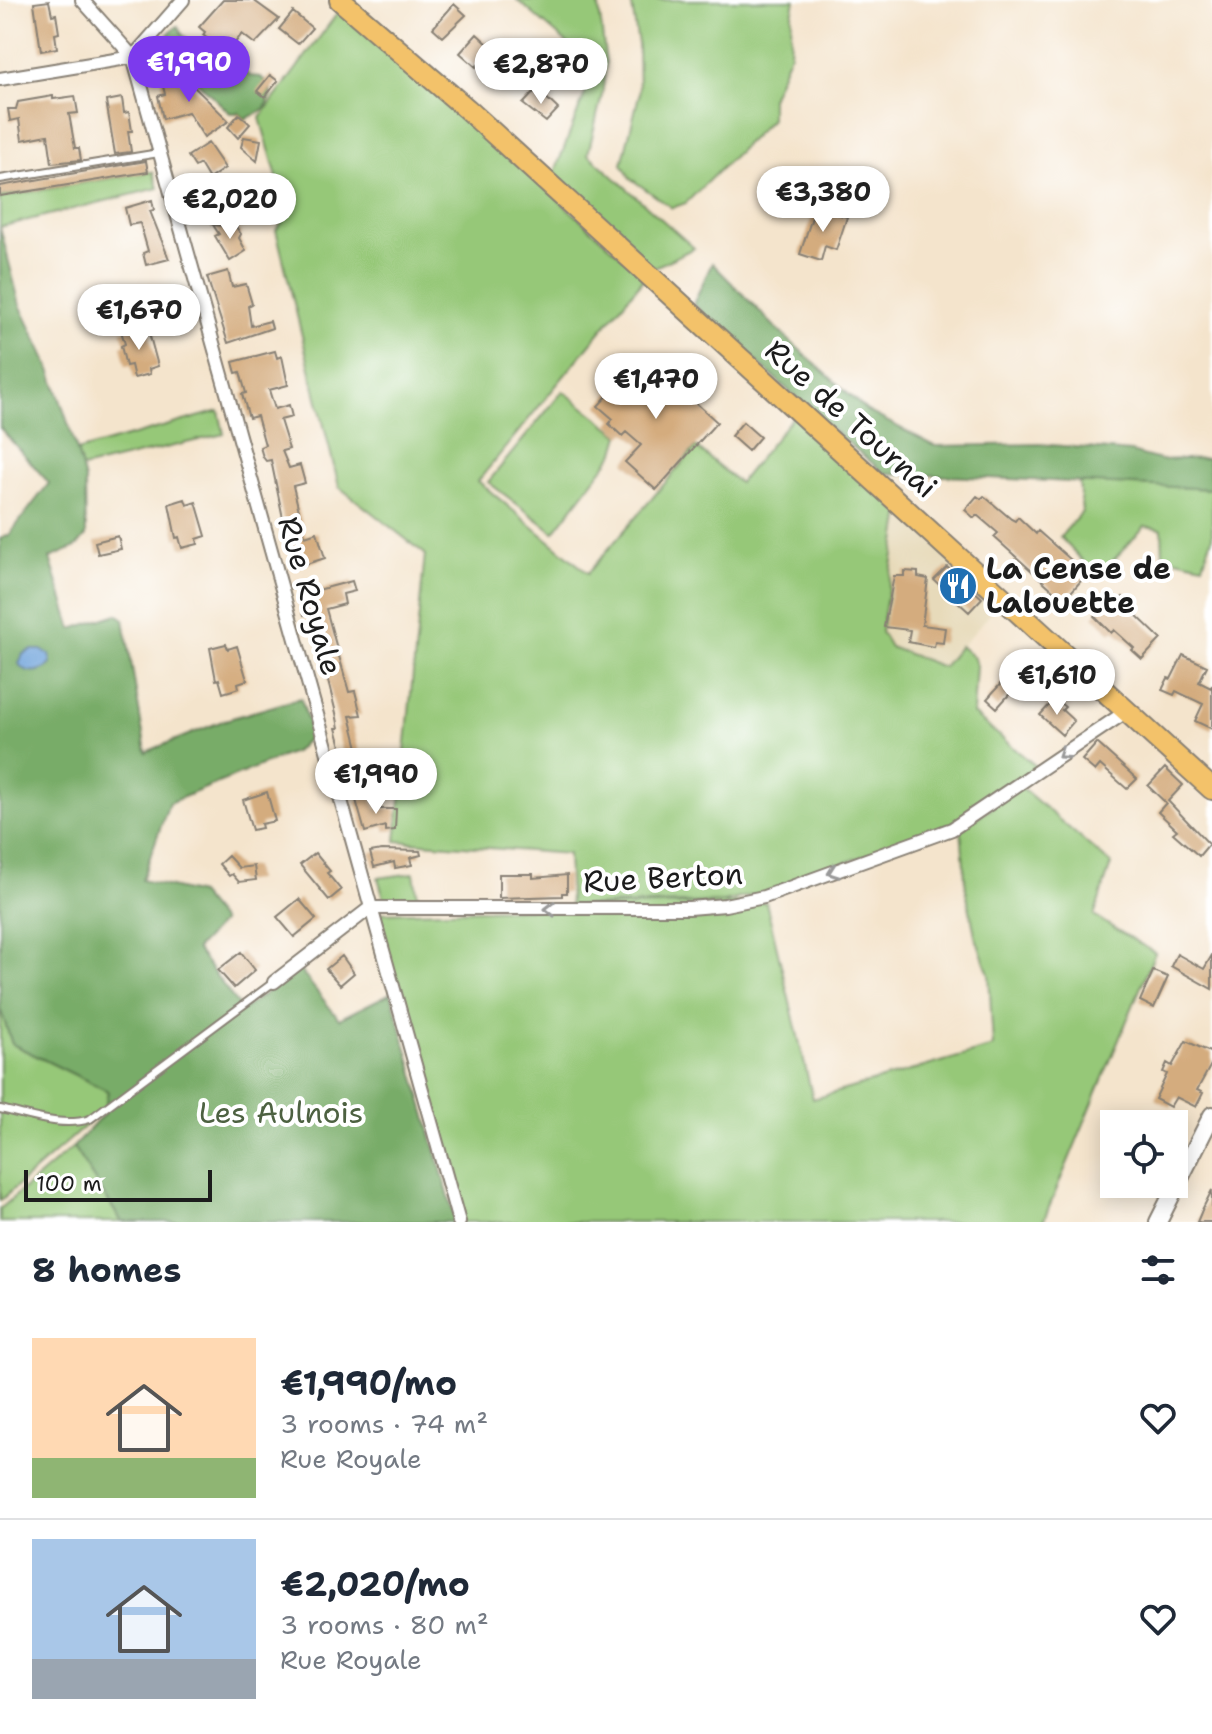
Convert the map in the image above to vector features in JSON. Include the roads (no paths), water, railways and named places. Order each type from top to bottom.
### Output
[{"type":"main road","name":"Rue de Tournai","points":[[340,0],[467,109],[1212,789]]},
{"type":"street","name":"Rue Royale","points":[[82,0],[133,57],[459,1222]]},
{"type":"street","points":[[0,79],[133,57],[183,0]]},
{"type":"street","name":"Rue Berton","points":[[370,908],[674,908],[725,905],[764,897],[952,829],[1127,711]]},
{"type":"street","points":[[274,982],[370,908]]},
{"type":"street","points":[[1158,1222],[1212,1115]]},
{"type":"lane","points":[[0,179],[159,153]]},
{"type":"lane","points":[[0,1109],[58,1122],[76,1123],[90,1119],[274,982]]},
{"type":"water","points":[[41,650],[50,655],[51,664],[34,672],[22,668],[19,664],[23,654]]},
{"type":"place","name":"La Cense de Lalouette","points":[[958,586]]},
{"type":"park label","name":"Les Aulnois","points":[[281,1113]]}]
